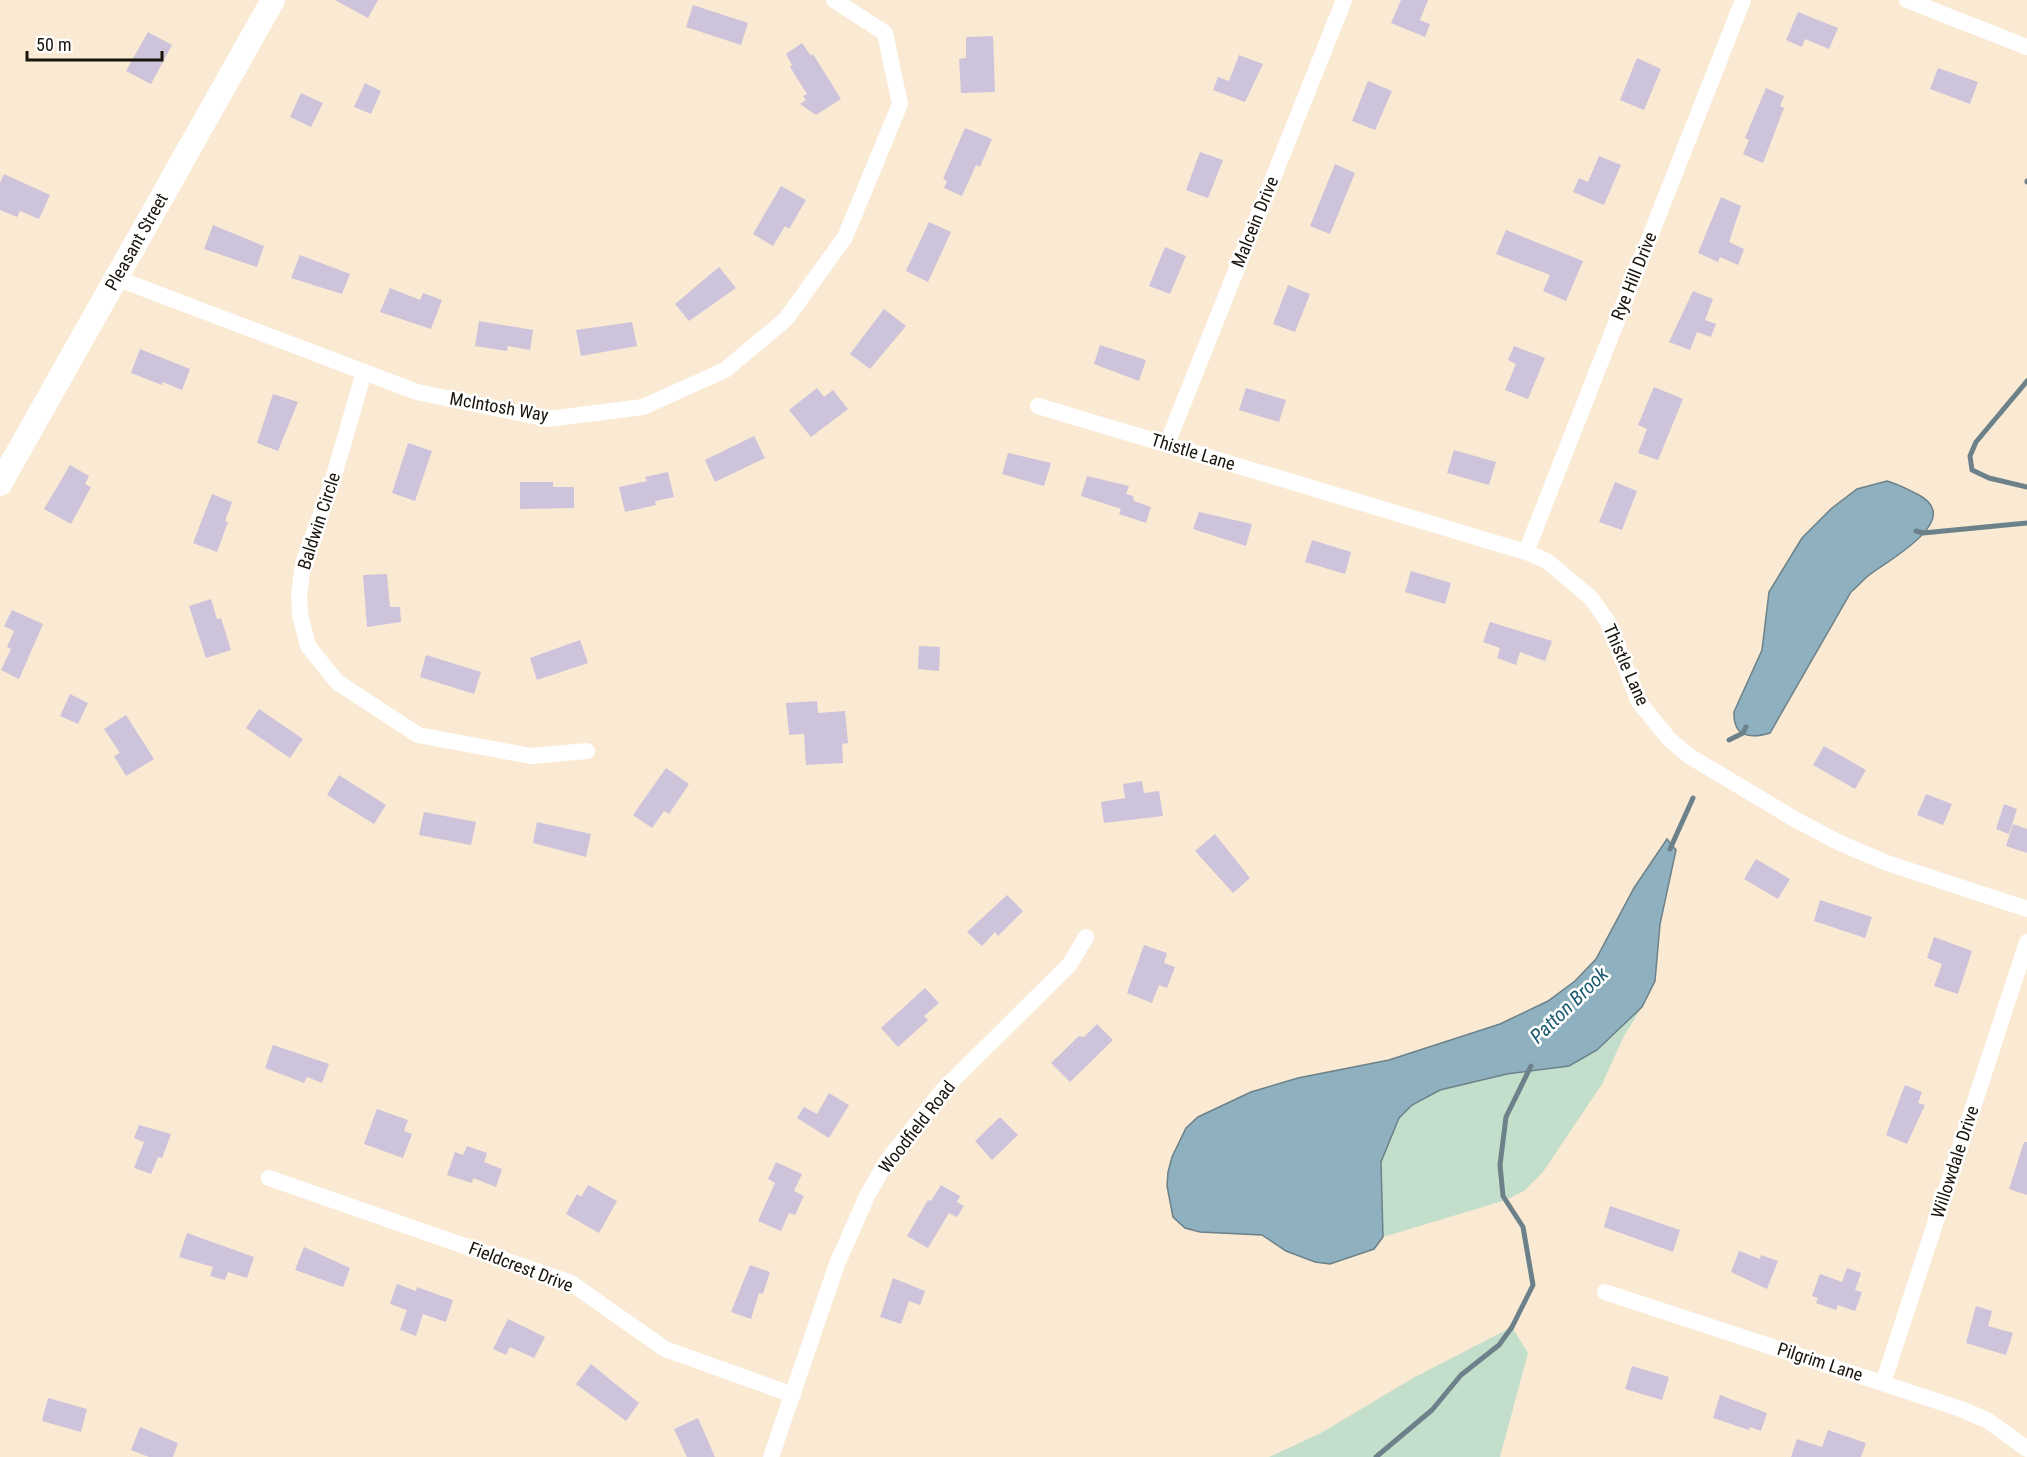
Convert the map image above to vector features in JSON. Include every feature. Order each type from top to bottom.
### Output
[{"type":"street","name":"Pleasant Street","points":[[0,484],[273,0]]},
{"type":"street","name":"McIntosh Way","points":[[116,278],[417,392],[548,419],[643,407],[726,370],[786,319],[845,237],[900,104],[885,33],[834,0]]},
{"type":"street","name":"Malcein Drive","points":[[1167,444],[1344,0]]},
{"type":"street","name":"Rye Hill Drive","points":[[1526,552],[1743,0]]},
{"type":"street","points":[[1907,0],[2027,47]]},
{"type":"street","name":"Baldwin Circle","points":[[364,372],[331,486],[303,564],[299,595],[300,615],[308,646],[337,682],[418,735],[531,756],[587,752]]},
{"type":"street","name":"Thistle Lane","points":[[1038,406],[1526,552],[1546,561],[1591,598],[1608,622],[1640,702],[1669,739],[1689,756],[1798,821],[1840,843],[1887,863],[2027,909]]},
{"type":"street","name":"Woodfield Road","points":[[771,1457],[841,1253],[867,1196],[887,1161],[943,1090],[1070,963],[1086,937]]},
{"type":"street","name":"Willowdale Drive","points":[[1883,1383],[2027,942]]},
{"type":"street","name":"Fieldcrest Drive","points":[[269,1178],[571,1283],[665,1349],[793,1395]]},
{"type":"street","name":"Pilgrim Lane","points":[[1605,1292],[1883,1383],[1987,1420],[2027,1449]]},
{"type":"green space","points":[[1642,1007],[1624,1036],[1602,1084],[1543,1172],[1524,1191],[1506,1200],[1383,1237],[1381,1163],[1399,1118],[1412,1105],[1440,1090],[1507,1074],[1569,1066],[1597,1050]]},
{"type":"green space","points":[[1512,1327],[1528,1353],[1500,1457],[1269,1457],[1321,1433],[1413,1378]]},
{"type":"water","points":[[1887,481],[1917,494],[1930,504],[1933,515],[1929,527],[1905,550],[1868,576],[1851,592],[1770,733],[1756,736],[1744,734],[1736,727],[1734,712],[1762,650],[1769,592],[1802,538],[1832,508],[1857,489]]},
{"type":"water","points":[[1667,839],[1676,850],[1660,924],[1655,981],[1642,1007],[1597,1050],[1569,1066],[1507,1074],[1440,1090],[1412,1105],[1399,1118],[1381,1162],[1383,1237],[1374,1249],[1330,1264],[1315,1262],[1286,1251],[1262,1235],[1200,1232],[1185,1228],[1173,1217],[1167,1186],[1168,1172],[1172,1157],[1186,1128],[1198,1117],[1251,1092],[1298,1078],[1389,1060],[1500,1024],[1548,1001],[1575,981],[1596,959],[1634,888]]},
{"type":"building","points":[[335,0],[378,0],[368,18]]},
{"type":"building","points":[[1401,0],[1428,0],[1420,20],[1430,24],[1425,37],[1391,23]]},
{"type":"building","points":[[693,5],[748,23],[741,45],[686,27]]},
{"type":"building","points":[[1798,12],[1838,28],[1829,49],[1805,39],[1802,47],[1786,40]]},
{"type":"building","points":[[148,32],[172,45],[151,84],[126,71]]},
{"type":"building","points":[[993,36],[995,92],[961,93],[959,59],[966,58],[966,37]]},
{"type":"building","points":[[802,43],[811,56],[813,54],[841,99],[816,115],[800,104],[806,100],[803,96],[807,94],[790,67],[792,65],[786,54]]},
{"type":"building","points":[[1239,55],[1263,64],[1245,102],[1213,90],[1218,77],[1229,81]]},
{"type":"building","points":[[1637,58],[1661,69],[1644,110],[1620,100]]},
{"type":"building","points":[[1938,68],[1978,82],[1970,104],[1930,89]]},
{"type":"building","points":[[1368,81],[1392,91],[1375,130],[1352,121]]},
{"type":"building","points":[[365,83],[381,91],[371,114],[354,107]]},
{"type":"building","points":[[1766,88],[1784,96],[1780,106],[1784,108],[1763,163],[1743,154],[1749,140],[1745,138]]},
{"type":"building","points":[[301,93],[323,103],[311,127],[290,117]]},
{"type":"building","points":[[965,128],[992,139],[980,167],[976,165],[962,196],[944,188],[947,181],[943,179]]},
{"type":"building","points":[[1200,152],[1223,160],[1208,198],[1186,190]]},
{"type":"building","points":[[1599,156],[1621,165],[1604,205],[1573,192],[1579,178],[1588,182]]},
{"type":"building","points":[[1335,164],[1355,173],[1330,234],[1310,226]]},
{"type":"building","points":[[4,174],[50,195],[39,219],[20,211],[17,217],[0,210],[0,183]]},
{"type":"building","points":[[781,186],[806,200],[789,229],[785,226],[773,246],[753,234]]},
{"type":"building","points":[[1721,197],[1741,206],[1729,242],[1744,249],[1738,265],[1720,257],[1718,262],[1698,253]]},
{"type":"building","points":[[929,222],[951,232],[928,282],[906,271]]},
{"type":"building","points":[[213,225],[264,246],[257,267],[204,249]]},
{"type":"building","points":[[1506,230],[1583,261],[1566,301],[1543,291],[1550,275],[1496,254]]},
{"type":"building","points":[[1165,247],[1186,256],[1170,294],[1149,286]]},
{"type":"building","points":[[300,255],[350,274],[342,294],[291,278]]},
{"type":"building","points":[[719,267],[736,288],[689,321],[675,304]]},
{"type":"building","points":[[1288,285],[1310,294],[1295,332],[1273,324]]},
{"type":"building","points":[[390,288],[420,300],[423,293],[442,300],[431,329],[380,312]]},
{"type":"building","points":[[1693,291],[1713,299],[1705,320],[1716,324],[1711,337],[1697,332],[1690,350],[1669,342]]},
{"type":"building","points":[[884,309],[906,326],[870,369],[850,354]]},
{"type":"building","points":[[479,321],[533,330],[530,350],[508,346],[507,351],[475,346]]},
{"type":"building","points":[[632,322],[637,346],[581,356],[576,330]]},
{"type":"building","points":[[1100,345],[1146,360],[1139,381],[1094,364]]},
{"type":"building","points":[[1514,346],[1545,358],[1528,399],[1505,390],[1516,364],[1508,360]]},
{"type":"building","points":[[140,349],[190,369],[182,390],[131,373]]},
{"type":"building","points":[[1654,387],[1683,399],[1658,460],[1638,453],[1647,429],[1638,425]]},
{"type":"building","points":[[817,388],[824,397],[833,390],[848,409],[811,437],[789,410]]},
{"type":"building","points":[[1246,388],[1286,400],[1279,422],[1239,410]]},
{"type":"building","points":[[273,394],[298,402],[278,451],[257,443]]},
{"type":"building","points":[[754,436],[765,458],[715,482],[705,460]]},
{"type":"building","points":[[408,443],[432,451],[415,501],[392,493]]},
{"type":"building","points":[[1454,450],[1496,462],[1489,485],[1447,473]]},
{"type":"building","points":[[1008,453],[1051,463],[1044,486],[1002,474]]},
{"type":"building","points":[[70,465],[89,476],[85,484],[91,487],[71,524],[44,509]]},
{"type":"building","points":[[668,472],[674,497],[655,501],[656,505],[625,512],[619,487],[647,481],[645,477]]},
{"type":"building","points":[[1087,476],[1129,486],[1126,494],[1133,496],[1134,501],[1151,507],[1146,523],[1119,514],[1121,509],[1081,496]]},
{"type":"building","points":[[520,482],[553,482],[553,487],[574,487],[574,508],[520,509]]},
{"type":"building","points":[[1615,482],[1637,491],[1622,530],[1599,522]]},
{"type":"building","points":[[212,494],[232,502],[225,521],[228,522],[217,552],[193,543]]},
{"type":"building","points":[[1199,512],[1252,524],[1246,546],[1193,529]]},
{"type":"building","points":[[1312,540],[1351,552],[1345,574],[1305,562]]},
{"type":"building","points":[[1411,571],[1451,583],[1445,604],[1405,592]]},
{"type":"building","points":[[387,574],[390,607],[400,607],[401,622],[367,627],[363,575]]},
{"type":"building","points":[[211,599],[217,619],[221,618],[231,650],[206,658],[189,606]]},
{"type":"building","points":[[12,610],[43,624],[19,679],[1,670],[11,649],[7,647],[14,631],[4,626]]},
{"type":"building","points":[[1490,622],[1552,641],[1545,661],[1520,652],[1516,665],[1497,658],[1500,648],[1483,642]]},
{"type":"building","points":[[580,640],[588,663],[537,680],[530,658]]},
{"type":"building","points":[[919,646],[940,647],[939,671],[918,669]]},
{"type":"building","points":[[426,655],[481,672],[474,694],[420,677]]},
{"type":"building","points":[[70,694],[88,703],[78,724],[60,716]]},
{"type":"building","points":[[817,701],[818,713],[845,711],[848,743],[842,744],[843,763],[806,765],[804,734],[789,735],[786,703]]},
{"type":"building","points":[[259,709],[303,739],[290,758],[246,728]]},
{"type":"building","points":[[126,715],[154,759],[126,776],[114,756],[120,753],[104,729]]},
{"type":"building","points":[[1824,746],[1866,770],[1855,789],[1813,765]]},
{"type":"building","points":[[666,768],[689,784],[669,814],[664,811],[652,828],[633,815]]},
{"type":"building","points":[[339,775],[386,805],[374,824],[327,795]]},
{"type":"building","points":[[1142,781],[1144,793],[1159,791],[1163,816],[1104,823],[1101,802],[1125,798],[1123,784]]},
{"type":"building","points":[[1926,794],[1952,804],[1943,825],[1917,815]]},
{"type":"building","points":[[2004,804],[2017,809],[2009,834],[1996,829]]},
{"type":"building","points":[[424,812],[476,822],[471,845],[419,835]]},
{"type":"building","points":[[537,822],[591,834],[586,857],[533,843]]},
{"type":"building","points":[[2013,824],[2027,829],[2027,853],[2006,846]]},
{"type":"building","points":[[1215,834],[1250,878],[1233,893],[1195,851]]},
{"type":"building","points":[[1756,859],[1790,879],[1778,899],[1744,879]]},
{"type":"building","points":[[1007,895],[1023,911],[998,936],[995,932],[982,946],[967,932]]},
{"type":"building","points":[[1820,900],[1872,917],[1865,938],[1814,921]]},
{"type":"building","points":[[1934,937],[1972,951],[1958,994],[1934,986],[1942,964],[1927,958]]},
{"type":"building","points":[[1144,945],[1167,953],[1164,963],[1175,967],[1167,988],[1159,985],[1152,1003],[1127,993]]},
{"type":"building","points":[[925,988],[939,1003],[924,1016],[928,1020],[898,1047],[881,1028]]},
{"type":"building","points":[[1097,1024],[1113,1040],[1070,1082],[1051,1063],[1079,1036],[1084,1037]]},
{"type":"building","points":[[273,1045],[329,1064],[322,1083],[307,1077],[304,1083],[265,1068]]},
{"type":"building","points":[[1905,1085],[1922,1092],[1918,1103],[1925,1105],[1907,1144],[1886,1135]]},
{"type":"building","points":[[829,1093],[849,1105],[829,1138],[797,1118],[804,1107],[817,1114]]},
{"type":"building","points":[[377,1109],[408,1120],[404,1131],[412,1134],[403,1158],[364,1144]]},
{"type":"building","points":[[1000,1117],[1018,1135],[992,1160],[975,1141]]},
{"type":"building","points":[[139,1125],[171,1134],[162,1158],[158,1157],[151,1174],[134,1168],[144,1142],[134,1138]]},
{"type":"building","points":[[2024,1142],[2027,1142],[2027,1195],[2009,1189]]},
{"type":"building","points":[[467,1146],[487,1153],[484,1162],[502,1169],[496,1187],[473,1178],[472,1183],[447,1175],[455,1152],[463,1155]]},
{"type":"building","points":[[776,1162],[802,1174],[794,1191],[804,1196],[795,1215],[789,1213],[781,1231],[758,1221],[775,1183],[768,1179]]},
{"type":"building","points":[[588,1185],[617,1201],[599,1233],[566,1214],[577,1194],[581,1197]]},
{"type":"building","points":[[941,1185],[960,1196],[957,1202],[964,1206],[957,1217],[949,1213],[928,1248],[907,1236],[928,1200],[931,1201]]},
{"type":"building","points":[[1610,1206],[1680,1230],[1673,1252],[1604,1227]]},
{"type":"building","points":[[187,1233],[254,1257],[247,1278],[228,1272],[225,1280],[210,1276],[213,1267],[179,1257]]},
{"type":"building","points":[[304,1247],[350,1268],[343,1287],[295,1270]]},
{"type":"building","points":[[1739,1251],[1760,1259],[1761,1255],[1778,1261],[1767,1289],[1731,1272]]},
{"type":"building","points":[[750,1265],[770,1272],[763,1294],[759,1293],[751,1319],[731,1312]]},
{"type":"building","points":[[1847,1268],[1861,1273],[1855,1290],[1862,1292],[1855,1311],[1838,1305],[1836,1310],[1816,1303],[1818,1298],[1812,1296],[1820,1274],[1842,1282]]},
{"type":"building","points":[[893,1278],[925,1291],[920,1305],[909,1301],[901,1324],[880,1317]]},
{"type":"building","points":[[397,1284],[416,1291],[417,1287],[453,1300],[446,1322],[423,1314],[416,1336],[400,1330],[407,1310],[390,1304]]},
{"type":"building","points":[[1976,1306],[1992,1311],[1988,1326],[2013,1333],[2006,1355],[1966,1343]]},
{"type":"building","points":[[508,1319],[545,1337],[534,1358],[510,1347],[506,1355],[493,1349]]},
{"type":"building","points":[[591,1364],[639,1403],[626,1421],[576,1384]]},
{"type":"building","points":[[1632,1366],[1669,1377],[1662,1400],[1625,1389]]},
{"type":"building","points":[[1720,1395],[1767,1413],[1761,1431],[1750,1427],[1749,1430],[1713,1418]]},
{"type":"building","points":[[48,1398],[87,1409],[81,1432],[42,1421]]},
{"type":"building","points":[[698,1418],[715,1457],[687,1457],[674,1429]]},
{"type":"building","points":[[140,1427],[178,1443],[173,1457],[149,1457],[131,1450]]},
{"type":"building","points":[[1828,1430],[1866,1443],[1861,1457],[1791,1457],[1797,1439],[1822,1447]]},
{"type":"waterway","name":"Patton Brook","points":[[2027,381],[1976,442],[1970,456],[1972,470],[1989,478],[2027,487]]},
{"type":"waterway","name":"Patton Brook","points":[[1916,531],[1923,533],[2027,523]]},
{"type":"waterway","name":"Patton Brook","points":[[1729,740],[1743,733],[1746,727]]},
{"type":"waterway","name":"Patton Brook","points":[[1670,849],[1693,798]]},
{"type":"waterway","name":"Patton Brook","points":[[1376,1457],[1432,1410],[1461,1375],[1499,1345],[1512,1327],[1533,1285],[1523,1227],[1503,1196],[1500,1165],[1506,1117],[1531,1066]]}]
